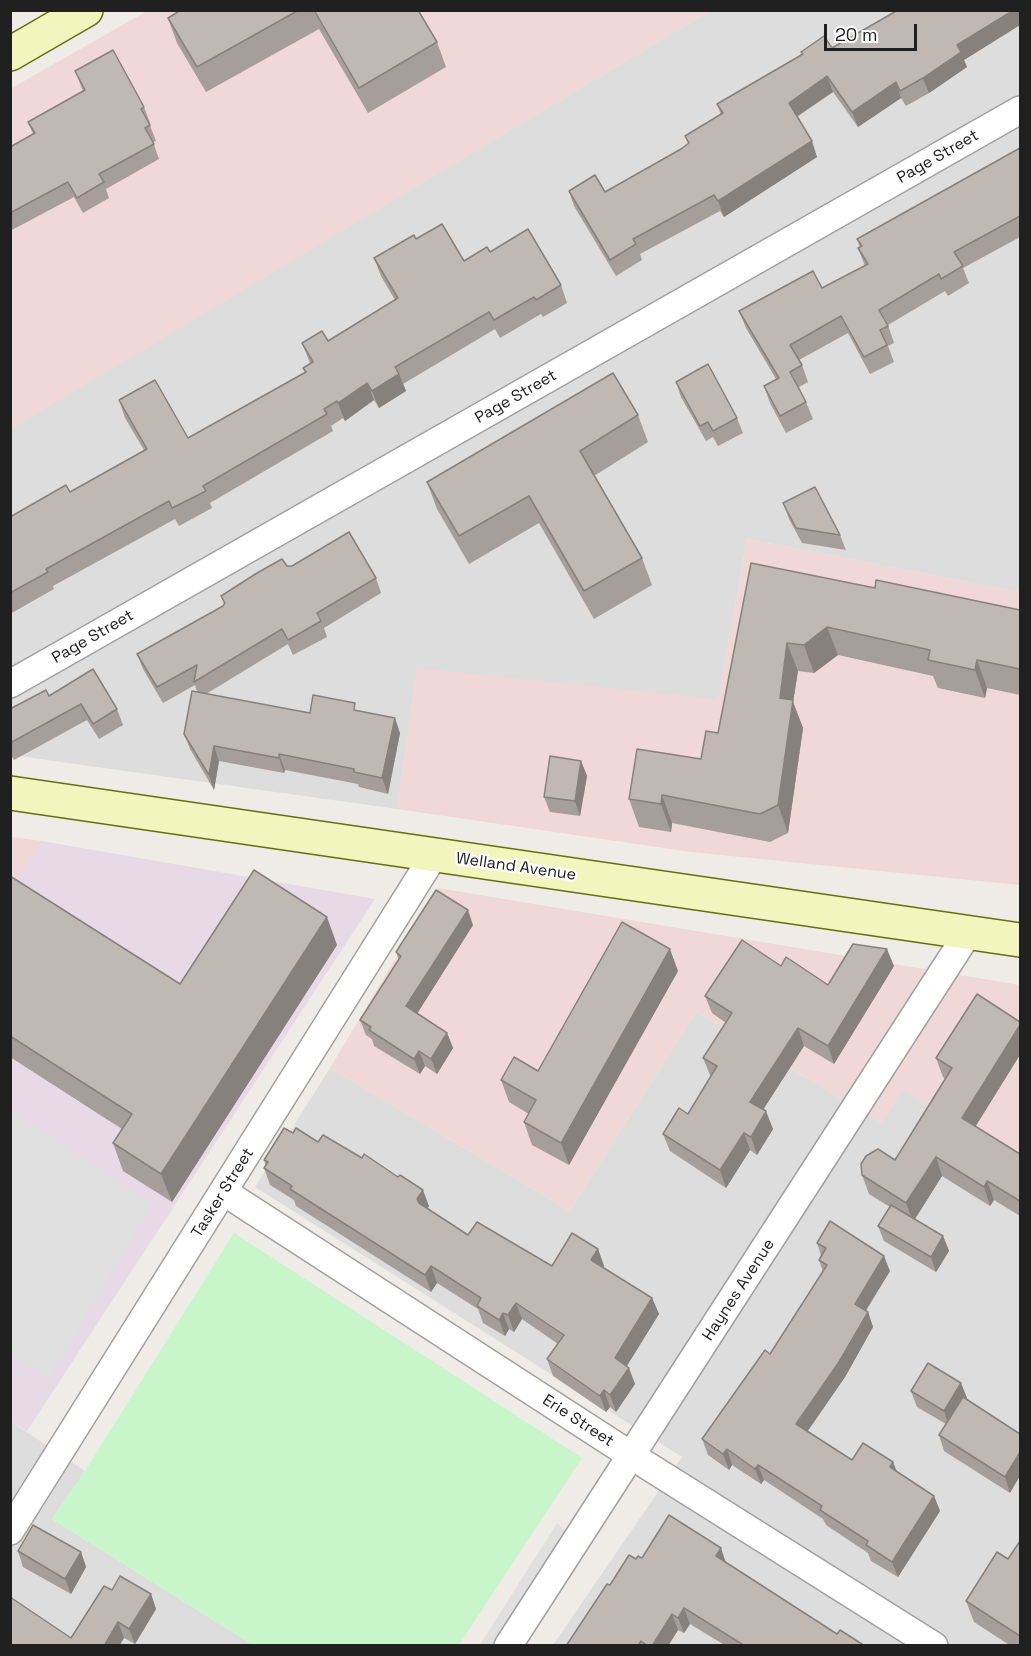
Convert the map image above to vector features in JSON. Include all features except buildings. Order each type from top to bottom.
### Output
[{"type":"main road","points":[[10,54],[86,10]]},
{"type":"main road","name":"Welland Avenue","points":[[10,793],[1020,940]]},
{"type":"street","name":"Page Street","points":[[10,684],[1020,110]]},
{"type":"street","name":"Tasker Street","points":[[10,1531],[434,855]]},
{"type":"street","name":"Haynes Avenue","points":[[508,1646],[968,933]]},
{"type":"street","name":"Erie Street","points":[[224,1192],[632,1456],[934,1646]]},
{"type":"shaded area","points":[[147,11],[710,11],[11,429],[10,89]]},
{"type":"shaded area","points":[[710,11],[1020,11],[1020,592],[747,539],[718,700],[417,669],[397,809],[11,755],[10,429]]},
{"type":"shaded area","points":[[747,539],[1020,592],[1020,885],[691,852],[397,809],[417,668],[718,699]]},
{"type":"shaded area","points":[[11,837],[42,841],[11,891]]},
{"type":"shaded area","points":[[42,841],[375,899],[27,1431],[10,1421],[10,891]]},
{"type":"shaded area","points":[[438,888],[1020,985],[1020,1163],[903,1090],[882,1123],[696,1012],[570,1211],[330,1068]]},
{"type":"shaded area","points":[[696,1012],[882,1123],[902,1089],[1020,1163],[1020,1645],[553,1645],[682,1457],[255,1187],[330,1068],[570,1211]]},
{"type":"shaded area","points":[[11,1110],[153,1204],[50,1379],[11,1354]]},
{"type":"shaded area","points":[[10,1421],[85,1471],[52,1519],[253,1645],[11,1645]]},
{"type":"shaded area","points":[[557,1523],[569,1534],[497,1645],[479,1646]]},
{"type":"green space","points":[[234,1233],[582,1458],[459,1645],[253,1645],[52,1519],[85,1471]]}]
